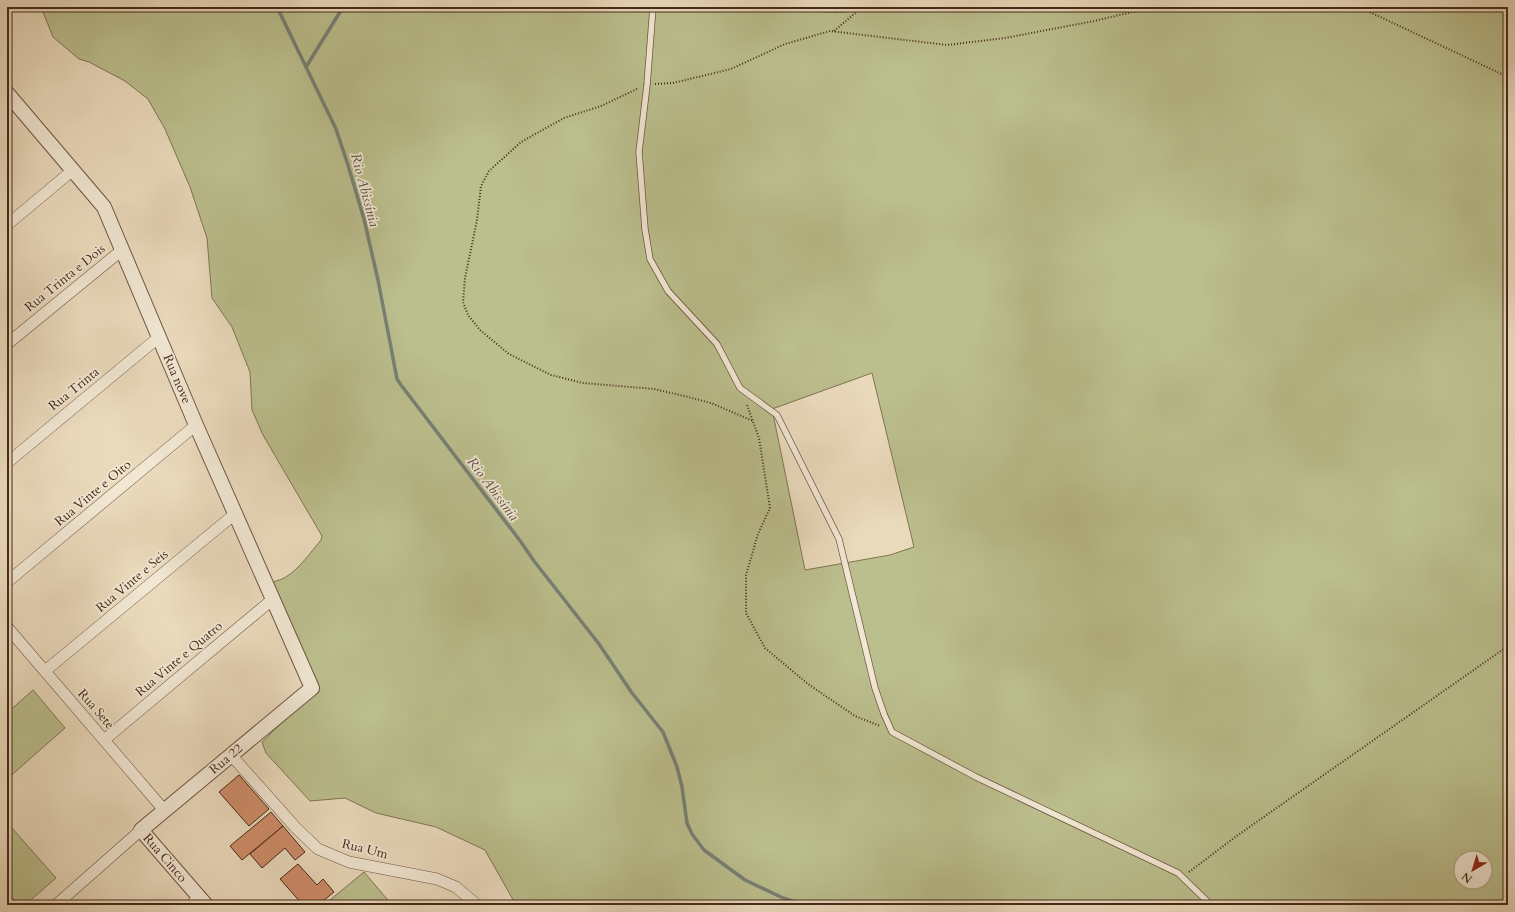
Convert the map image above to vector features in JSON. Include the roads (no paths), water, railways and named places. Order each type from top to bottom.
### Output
[{"type":"street","name":"Rua nove","points":[[10,102],[73,170],[104,207],[196,425],[312,688]]},
{"type":"street","points":[[7,226],[73,170]]},
{"type":"street","name":"Rua Trinta e Dois","points":[[7,344],[122,250]]},
{"type":"street","name":"Rua Trinta","points":[[7,463],[160,337]]},
{"type":"street","name":"Rua Vinte e Oito","points":[[7,582],[196,425]]},
{"type":"street","name":"Rua Vinte e Seis","points":[[45,671],[236,513]]},
{"type":"street","name":"Rua Vinte e Quatro","points":[[104,740],[273,599]]},
{"type":"street","name":"Rua Sete","points":[[7,627],[164,810]]},
{"type":"street","name":"Rua 22","points":[[141,830],[312,688]]},
{"type":"street","name":"Rua Um","points":[[231,755],[296,828],[318,849],[349,862],[438,878],[456,887],[477,905]]},
{"type":"street","points":[[56,905],[141,830]]},
{"type":"street","name":"Rua Cinco","points":[[141,830],[199,903]]},
{"type":"lane","points":[[653,7],[647,85],[639,152],[645,229],[650,259],[668,291],[717,344],[740,388],[777,414],[840,539],[875,688],[892,732],[976,778],[1178,874],[1211,905]]},
{"type":"waterway","name":"Rio Abissínia","points":[[277,7],[336,129],[347,162],[364,219],[378,280],[397,379],[534,561],[599,644],[632,693],[663,732],[677,767],[682,787],[687,823],[692,834],[704,850],[745,880],[783,898],[805,905]]},
{"type":"waterway","points":[[306,67],[340,12],[347,7]]}]
